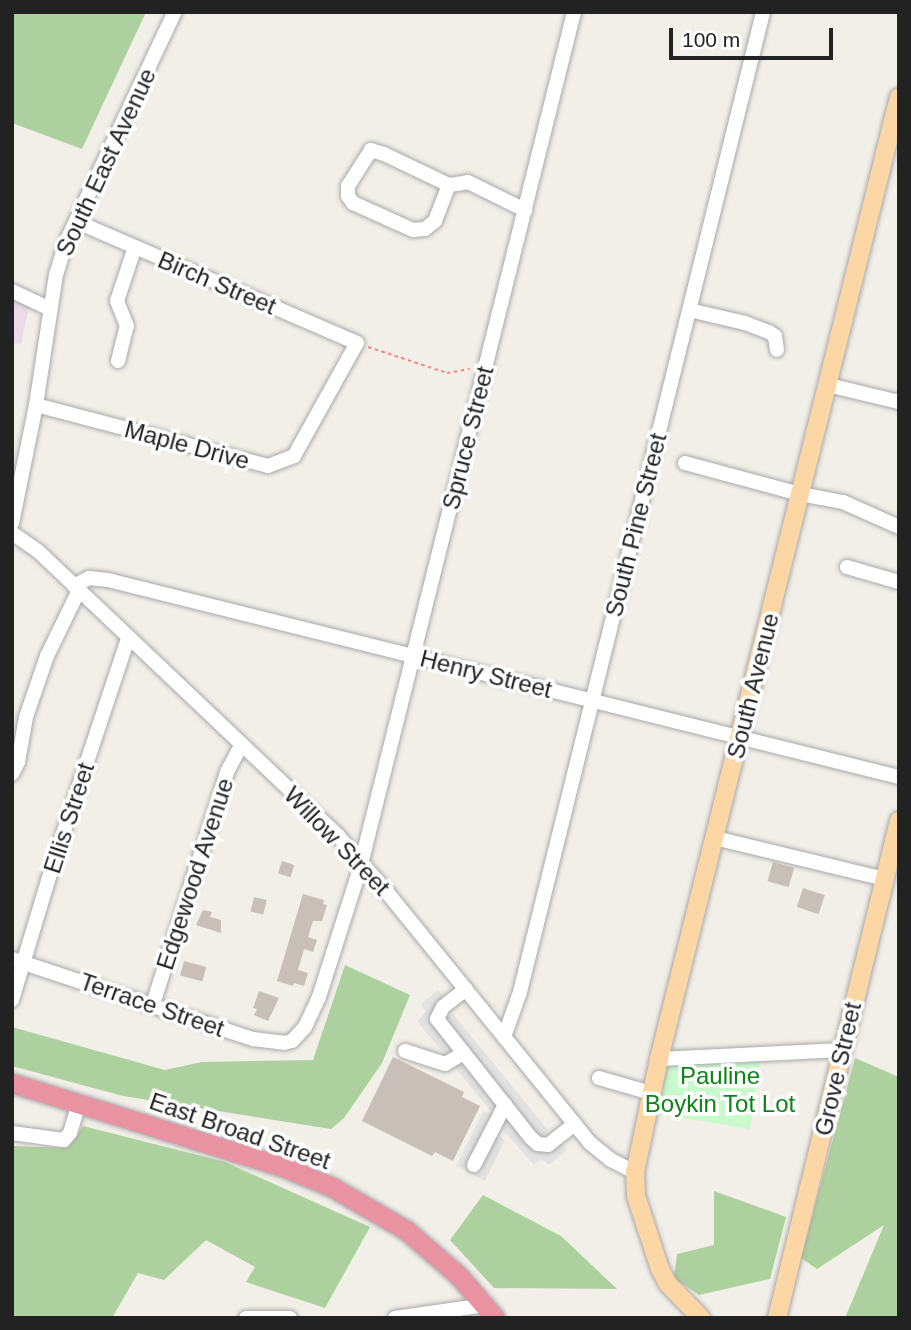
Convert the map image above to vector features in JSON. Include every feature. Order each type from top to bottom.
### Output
[{"type":"highway","name":"East Broad Street","points":[[12,1083],[283,1167],[362,1202],[427,1247],[490,1312]]},
{"type":"main road","name":"South Avenue","points":[[663,1274],[642,1218],[635,1172],[659,1059],[899,97]]},
{"type":"main road","name":"Grove Street","points":[[775,1315],[899,821]]},
{"type":"main road","points":[[663,1274],[701,1318]]},
{"type":"main road","points":[[663,1274],[715,1318]]},
{"type":"street","name":"South East Avenue","points":[[12,523],[36,405],[56,275],[67,240],[175,12]]},
{"type":"street","name":"Spruce Street","points":[[292,1041],[305,1027],[319,997],[362,863],[574,12]]},
{"type":"street","name":"South Pine Street","points":[[504,1037],[520,992],[763,12]]},
{"type":"street","points":[[449,185],[435,221],[425,229],[413,230],[354,203],[348,196],[348,186],[371,150],[384,153],[449,185],[468,182],[525,210]]},
{"type":"street","name":"Birch Street","points":[[77,222],[357,344]]},
{"type":"street","points":[[118,361],[127,326],[117,301],[135,247]]},
{"type":"street","points":[[12,291],[50,309]]},
{"type":"street","points":[[689,310],[745,323],[769,332],[775,336],[777,349]]},
{"type":"street","name":"Maple Drive","points":[[36,405],[268,466],[294,456],[357,344]]},
{"type":"street","points":[[828,385],[899,402]]},
{"type":"street","points":[[685,463],[800,494],[843,502],[899,527]]},
{"type":"street","name":"Willow Street","points":[[12,533],[38,551],[362,863],[575,1124],[600,1152],[635,1172]]},
{"type":"street","points":[[847,567],[899,582]]},
{"type":"street","name":"Henry Street","points":[[77,588],[89,578],[108,580],[899,777]]},
{"type":"street","points":[[12,774],[18,762],[26,717],[47,656],[77,588]]},
{"type":"street","name":"Ellis Street","points":[[12,1000],[18,961],[128,638]]},
{"type":"street","name":"Edgewood Avenue","points":[[153,1004],[227,772],[241,746]]},
{"type":"street","points":[[715,838],[884,879]]},
{"type":"street","name":"Terrace Street","points":[[18,961],[253,1039],[275,1043],[292,1041]]},
{"type":"street","points":[[466,989],[437,1015],[505,1105],[538,1144],[548,1145],[575,1124]]},
{"type":"street","points":[[659,1059],[842,1050]]},
{"type":"street","points":[[405,1051],[445,1064],[464,1053]]},
{"type":"street","points":[[598,1078],[651,1093]]},
{"type":"street","points":[[12,1133],[64,1140],[70,1133],[79,1104]]},
{"type":"street","points":[[474,1165],[505,1105]]},
{"type":"street","points":[[395,1318],[490,1312]]},
{"type":"street","points":[[246,1318],[290,1318]]},
{"type":"path","points":[[357,344],[447,373],[486,367]]},
{"type":"shaded area","points":[[12,294],[30,302],[21,344],[12,343]]},
{"type":"shaded area","points":[[438,990],[453,1008],[445,1017],[453,1014],[548,1130],[543,1138],[552,1133],[567,1150],[549,1165],[541,1159],[534,1165],[502,1129],[497,1135],[505,1140],[485,1181],[456,1166],[483,1112],[493,1114],[417,1021],[426,1012],[421,1004]]},
{"type":"green space","points":[[12,12],[146,12],[82,149],[12,123]]},
{"type":"green space","points":[[345,965],[410,995],[382,1063],[344,1118],[331,1129],[123,1096],[12,1066],[12,1027],[165,1070],[202,1062],[313,1060]]},
{"type":"green space","name":"Pauline Boykin Tot Lot","points":[[761,1054],[750,1129],[647,1112],[659,1059]]},
{"type":"green space","points":[[855,1058],[899,1077],[898,1318],[845,1318],[884,1225],[817,1269],[801,1258]]},
{"type":"green space","points":[[83,1126],[225,1162],[370,1227],[325,1308],[246,1282],[255,1267],[206,1240],[164,1280],[138,1273],[112,1318],[12,1318],[12,1146],[67,1148]]},
{"type":"green space","points":[[714,1191],[786,1217],[770,1279],[699,1295],[674,1278],[677,1254],[714,1245]]},
{"type":"green space","points":[[483,1195],[561,1236],[617,1289],[494,1288],[450,1240]]},
{"type":"building","points":[[282,861],[294,865],[290,877],[278,873]]},
{"type":"building","points":[[773,862],[794,868],[789,887],[767,881]]},
{"type":"building","points":[[803,888],[825,895],[819,914],[797,907]]},
{"type":"building","points":[[303,894],[324,900],[323,904],[327,905],[322,921],[313,921],[308,937],[317,940],[313,952],[304,949],[298,970],[308,973],[304,986],[294,983],[293,986],[277,981]]},
{"type":"building","points":[[254,897],[267,900],[263,915],[251,912]]},
{"type":"building","points":[[203,910],[212,912],[210,917],[221,920],[221,933],[196,925]]},
{"type":"building","points":[[184,961],[206,967],[202,981],[180,975]]},
{"type":"building","points":[[259,991],[279,998],[268,1021],[254,1015],[257,1009],[253,1008]]},
{"type":"building","points":[[393,1057],[464,1092],[462,1097],[480,1106],[453,1161],[435,1152],[432,1156],[362,1121]]}]
